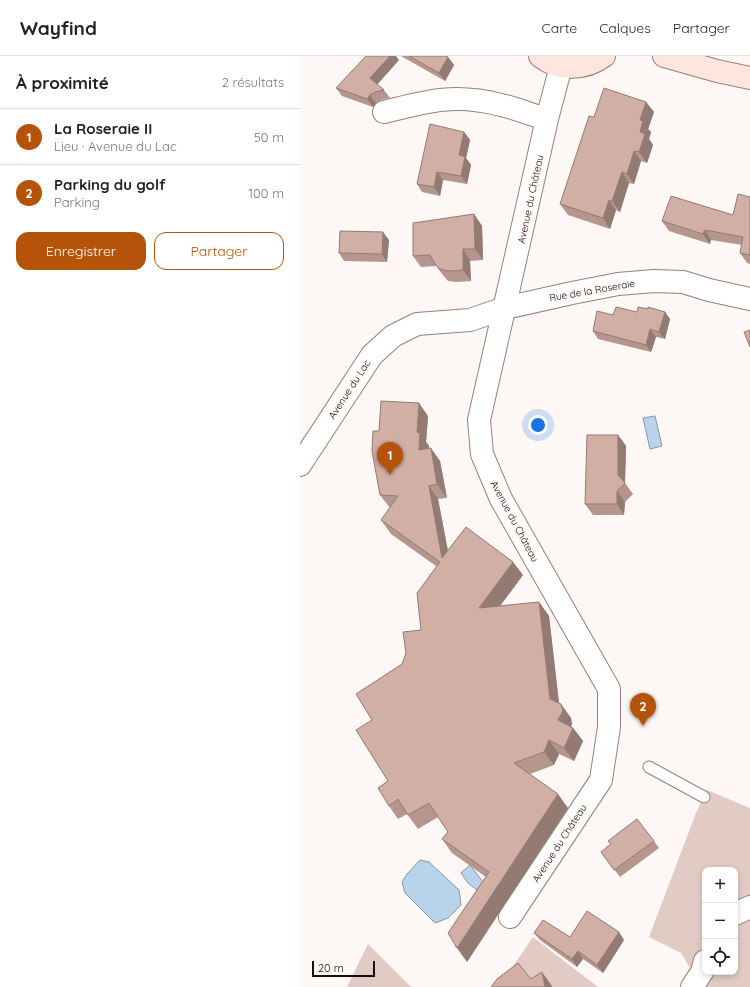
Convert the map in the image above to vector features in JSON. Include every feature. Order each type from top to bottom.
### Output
[{"type":"main road","points":[[540,56],[546,61],[561,66],[579,67],[596,62],[604,56]]},
{"type":"main road","points":[[664,56],[717,71],[750,78]]},
{"type":"street","name":"Avenue du Château","points":[[510,917],[600,780],[609,727],[609,689],[502,500],[482,454],[479,420],[506,308],[547,119],[561,66]]},
{"type":"street","points":[[384,112],[427,101],[454,98],[501,105],[547,119]]},
{"type":"street","name":"Rue de la Roseraie","points":[[506,308],[618,284],[654,281],[682,282],[709,290],[750,299]]},
{"type":"street","name":"Avenue du Lac","points":[[300,465],[372,355],[393,336],[417,324],[470,320],[506,308]]},
{"type":"street","points":[[738,913],[750,907]]},
{"type":"street","points":[[692,987],[702,972]]},
{"type":"lane","points":[[649,767],[704,797]]},
{"type":"shaded area","points":[[707,790],[750,808],[750,987],[682,987],[690,968],[681,953],[649,937],[696,813]]},
{"type":"shaded area","points":[[533,937],[598,987],[499,987]]},
{"type":"shaded area","points":[[368,944],[411,987],[347,987]]},
{"type":"water","points":[[655,416],[662,446],[650,449],[643,418]]},
{"type":"water","points":[[420,860],[429,862],[459,890],[461,905],[448,918],[435,923],[405,893],[402,882]]},
{"type":"water","points":[[470,865],[483,882],[477,890],[468,883],[461,873]]},
{"type":"building","points":[[366,56],[390,56],[370,78],[384,90],[375,92],[367,99],[336,88]]},
{"type":"building","points":[[409,56],[446,56],[448,57],[439,73]]},
{"type":"building","points":[[604,88],[646,102],[640,120],[643,121],[640,132],[645,134],[639,152],[634,151],[627,174],[622,172],[612,201],[609,200],[603,218],[560,204],[589,116],[594,117]]},
{"type":"building","points":[[430,124],[464,132],[459,155],[465,157],[461,176],[437,172],[434,187],[417,184]]},
{"type":"building","points":[[738,194],[750,197],[750,255],[740,253],[743,237],[705,230],[703,234],[662,221],[671,196],[733,215]]},
{"type":"building","points":[[474,214],[475,249],[463,249],[463,270],[448,271],[440,269],[430,255],[413,256],[413,223]]},
{"type":"building","points":[[340,231],[383,232],[382,254],[339,253]]},
{"type":"building","points":[[616,307],[637,312],[638,307],[648,309],[648,307],[665,312],[659,332],[650,329],[646,345],[593,331],[597,311],[613,315]]},
{"type":"building","points":[[750,330],[750,347],[744,332]]},
{"type":"building","points":[[381,401],[419,403],[417,432],[420,433],[419,450],[431,448],[437,484],[429,486],[442,558],[466,527],[513,562],[479,608],[539,602],[550,699],[561,704],[563,711],[558,720],[573,728],[564,748],[549,740],[544,752],[514,763],[558,794],[457,948],[448,933],[489,872],[442,839],[448,832],[429,803],[408,815],[398,799],[389,806],[378,788],[388,781],[356,730],[372,720],[356,694],[402,664],[406,653],[403,632],[421,630],[417,593],[440,562],[381,520],[398,496],[380,495],[372,451],[373,431],[379,431]]},
{"type":"building","points":[[587,435],[618,435],[618,475],[625,483],[617,491],[617,504],[585,504]]},
{"type":"building","points":[[637,819],[654,841],[614,870],[601,852],[611,844],[608,841]]},
{"type":"building","points":[[587,911],[619,932],[597,965],[578,951],[572,959],[534,933],[543,920],[570,937]]},
{"type":"building","points":[[518,963],[531,979],[542,972],[545,987],[491,987],[497,979]]},
{"type":"place","name":"La Roseraie II","points":[[390,475]]},
{"type":"place","name":"Parking du golf","points":[[643,726]]}]
